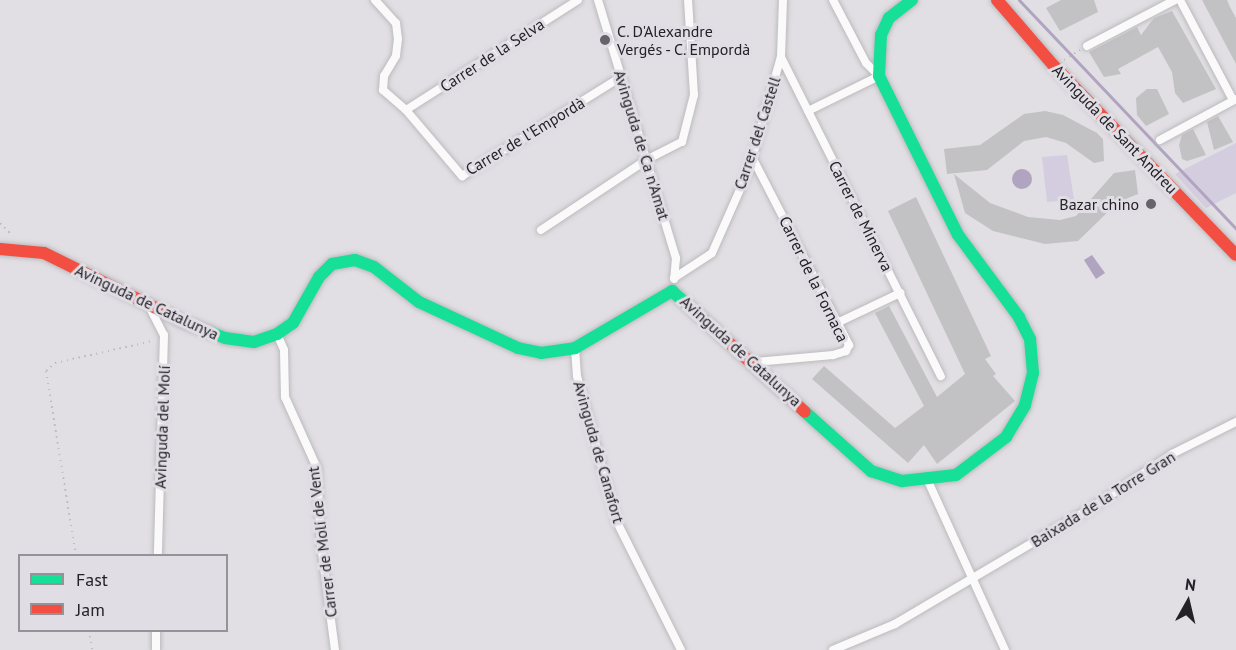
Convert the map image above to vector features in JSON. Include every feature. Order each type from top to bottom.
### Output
[{"type":"street","name":"Carrer de l'Empordà","points":[[375,0],[396,23],[398,39],[396,56],[384,76],[383,90],[406,110],[462,176],[621,77]]},
{"type":"street","name":"Carrer de la Selva","points":[[406,110],[578,0]]},
{"type":"street","name":"Avinguda de Ca n'Amat","points":[[598,0],[648,159],[676,258],[673,284]]},
{"type":"street","points":[[541,230],[648,159],[682,142],[694,95],[688,0]]},
{"type":"street","name":"Carrer del Castell","points":[[673,284],[712,253],[752,157],[781,57],[783,0]]},
{"type":"street","points":[[808,111],[879,76],[866,63],[833,0]]},
{"type":"street","name":"Avinguda de Catalunya","points":[[0,249],[19,248],[44,254],[146,305],[225,338],[254,342],[277,334],[293,323],[319,278],[332,264],[355,260],[374,267],[419,302],[518,348],[541,353],[574,348],[673,284],[871,471],[902,481],[928,481],[956,475],[1006,437],[1024,405],[1033,373],[1030,339],[1019,317],[958,235],[879,76],[877,56],[881,35],[889,18],[912,0]]},
{"type":"street","name":"Avinguda de Sant Andreu","points":[[997,0],[1054,66],[1236,255]]},
{"type":"street","points":[[1087,46],[1175,0]]},
{"type":"street","points":[[1160,140],[1235,99],[1180,0]]},
{"type":"street","name":"Carrer de Minerva","points":[[781,57],[941,376]]},
{"type":"street","name":"Carrer de la Fornaca","points":[[752,157],[849,345],[846,351],[755,362]]},
{"type":"street","points":[[839,322],[900,293]]},
{"type":"street","points":[[146,305],[162,329]]},
{"type":"street","name":"Avinguda del Molí","points":[[158,554],[162,329]]},
{"type":"street","name":"Carrer de Molí de Vent","points":[[277,334],[284,350],[285,397],[317,468],[321,544],[335,650]]},
{"type":"street","name":"Avinguda de Canafort","points":[[574,348],[577,376],[617,522],[681,650]]},
{"type":"street","name":"Baixada de la Torre Gran","points":[[833,650],[895,624],[972,580],[1172,454],[1236,422]]},
{"type":"street","points":[[928,481],[1005,650]]},
{"type":"street","points":[[156,632],[156,650]]},
{"type":"path","points":[[1054,66],[1087,46]]},
{"type":"path","points":[[76,554],[46,371],[55,363],[147,345],[159,338],[162,329]]},
{"type":"path","points":[[89,632],[92,650]]},
{"type":"shaded area","points":[[1236,143],[1236,193],[1206,208],[1175,174]]},
{"type":"shaded area","points":[[1067,155],[1074,200],[1047,202],[1042,157]]},
{"type":"shaded area","points":[[1018,169],[1026,169],[1032,175],[1032,183],[1026,189],[1018,189],[1012,183],[1012,175]]},
{"type":"shaded area","points":[[1092,255],[1105,273],[1096,279],[1084,260]]},
{"type":"building","points":[[1061,0],[1094,0],[1098,12],[1060,31],[1046,8]]},
{"type":"building","points":[[1202,0],[1227,0],[1236,18],[1236,64]]},
{"type":"building","points":[[1172,11],[1216,89],[1183,103],[1175,93],[1172,72],[1158,47],[1118,69],[1121,74],[1104,77],[1089,52],[1137,27],[1141,35],[1154,18]]},
{"type":"building","points":[[1147,89],[1157,89],[1169,114],[1146,126],[1137,115],[1136,98]]},
{"type":"building","points":[[1045,111],[1063,115],[1097,133],[1103,139],[1104,161],[1094,163],[1066,143],[1046,137],[1024,141],[987,170],[947,174],[944,149],[980,145],[1024,114]]},
{"type":"building","points":[[1218,116],[1233,142],[1214,150],[1207,122]]},
{"type":"building","points":[[1193,129],[1206,155],[1187,161],[1182,159],[1179,145],[1182,135]]},
{"type":"building","points":[[1135,170],[1138,194],[1118,202],[1078,241],[1045,244],[993,231],[965,213],[954,174],[990,203],[1028,217],[1060,220],[1076,216],[1114,173]]},
{"type":"building","points":[[916,197],[991,356],[985,359],[996,374],[993,376],[1015,401],[937,464],[924,445],[908,463],[812,379],[824,366],[895,428],[924,406],[875,313],[889,306],[937,397],[965,374],[888,211]]},
{"type":"waterway","points":[[1019,0],[1236,229]]},
{"type":"traffic: fast","points":[[805,412],[871,471],[902,481],[956,475],[1006,437],[1025,405],[1033,373],[1030,339],[1019,317],[958,235],[879,76],[881,35],[889,18],[912,0]]},
{"type":"traffic: fast","points":[[184,322],[225,338],[254,342],[277,334],[293,323],[319,277],[332,264],[355,260],[374,267],[419,302],[518,348],[541,353],[575,348],[672,291],[693,310]]},
{"type":"traffic: jam","points":[[997,0],[1054,66],[1236,255]]},
{"type":"traffic: jam","points":[[0,249],[44,253],[184,322]]},
{"type":"traffic: jam","points":[[693,310],[805,412]]},
{"type":"place","name":"C. D'Alexandre Vergés - C. Empordà","points":[[605,40]]},
{"type":"place","name":"Bazar chino","points":[[1151,204]]}]
